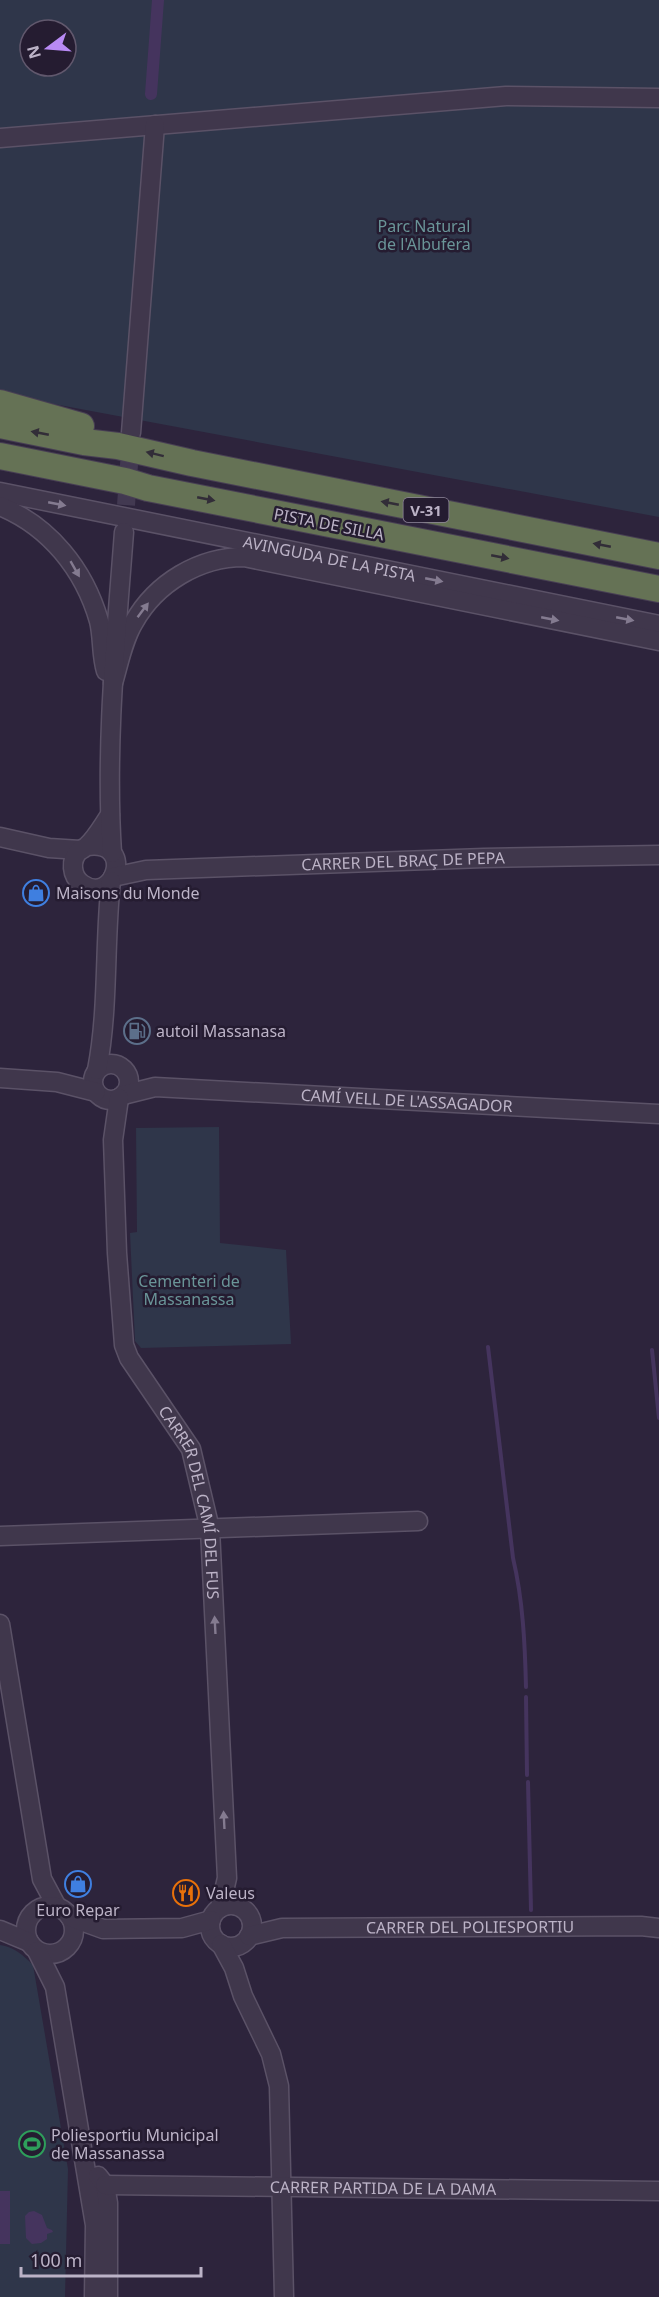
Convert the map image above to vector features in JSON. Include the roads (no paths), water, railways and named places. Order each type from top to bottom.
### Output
[{"type":"highway","points":[[0,403],[125,439]]},
{"type":"highway","name":"PISTA DE SILLA","points":[[0,425],[84,442],[125,439],[192,464],[659,556]]},
{"type":"highway","name":"PISTA DE SILLA","points":[[0,456],[125,481],[148,488],[659,589]]},
{"type":"highway","points":[[0,474],[25,475],[121,493],[148,488]]},
{"type":"street","points":[[0,138],[506,96],[659,98]]},
{"type":"street","points":[[125,439],[155,125]]},
{"type":"street","name":"AVINGUDA DE LA PISTA","points":[[0,492],[659,625]]},
{"type":"street","points":[[0,506],[30,521],[45,532],[70,559],[87,590],[99,622],[105,668],[112,683]]},
{"type":"street","points":[[98,1095],[93,1083],[104,1036],[107,920],[113,868],[110,815],[112,683],[124,532]]},
{"type":"street","name":"AVINGUDA DE LA PISTA","points":[[112,683],[134,622],[148,603],[163,587],[184,573],[205,562],[224,557],[244,557],[659,641]]},
{"type":"street","points":[[110,815],[73,861],[73,868],[78,881],[91,888],[102,887],[113,868]]},
{"type":"street","points":[[0,837],[49,848],[83,848],[96,844],[105,847],[113,868]]},
{"type":"street","points":[[49,848],[73,868]]},
{"type":"street","name":"CARRER DEL BRAÇ DE PEPA","points":[[113,868],[146,870],[484,858],[659,855]]},
{"type":"street","points":[[91,888],[107,920]]},
{"type":"street","points":[[0,1078],[57,1082],[109,1100],[121,1097],[129,1086],[124,1071],[104,1036]]},
{"type":"street","points":[[57,1082],[96,1071],[108,1064],[124,1071]]},
{"type":"street","name":"CAMÍ VELL DE L'ASSAGADOR","points":[[124,1071],[155,1087]]},
{"type":"street","name":"CAMÍ VELL DE L'ASSAGADOR","points":[[121,1097],[155,1087],[659,1114]]},
{"type":"street","name":"CARRER DEL CAMÍ DEL FUS","points":[[98,1095],[113,1140]]},
{"type":"street","name":"CARRER DEL CAMÍ DEL FUS","points":[[121,1097],[113,1140],[117,1253],[124,1345],[129,1358],[191,1449],[210,1529],[227,1878],[217,1928]]},
{"type":"street","points":[[0,1536],[418,1521]]},
{"type":"street","points":[[0,1624],[42,1879],[33,1914],[26,1929],[56,1987],[96,2225],[94,2297]]},
{"type":"street","name":"CARRER DEL CAMÍ DEL FUS","points":[[227,1878],[245,1912]]},
{"type":"street","points":[[42,1879],[74,1928],[56,1987]]},
{"type":"street","points":[[234,1968],[251,1930],[245,1912],[227,1905],[217,1928],[243,1996],[271,2054],[279,2086],[284,2297]]},
{"type":"street","points":[[0,1924],[33,1914],[46,1907],[64,1912],[103,1929],[217,1928]]},
{"type":"street","name":"CARRER DEL POLIESPORTIU","points":[[245,1912],[282,1928]]},
{"type":"street","name":"CARRER DEL POLIESPORTIU","points":[[217,1928],[234,1947],[247,1938],[282,1928],[629,1926],[659,1928]]},
{"type":"street","points":[[0,1930],[51,1954],[103,1929]]},
{"type":"street","points":[[84,2158],[105,2185],[109,2230],[108,2297]]},
{"type":"street","name":"CARRER PARTIDA DE LA DAMA","points":[[105,2185],[659,2191]]},
{"type":"waterway","points":[[151,94],[158,0]]},
{"type":"waterway","points":[[488,1347],[513,1558],[521,1606],[526,1687]]},
{"type":"waterway","points":[[652,1350],[659,1418]]},
{"type":"waterway","points":[[526,1697],[527,1775]]},
{"type":"waterway","points":[[528,1782],[531,1910]]},
{"type":"tunnel","points":[[124,532],[131,438]]},
{"type":"place","name":"Maisons du Monde","points":[[36,893]]},
{"type":"place","name":"autoil Massanasa","points":[[137,1031]]},
{"type":"place","name":"Euro Repar","points":[[78,1884]]},
{"type":"place","name":"Valeus","points":[[186,1893]]},
{"type":"place","name":"Poliesportiu Municipal de Massanassa","points":[[32,2144]]},
{"type":"park label","name":"Parc Natural de l'Albufera","points":[[424,235]]},
{"type":"park label","name":"Cementeri de Massanassa","points":[[189,1290]]}]
